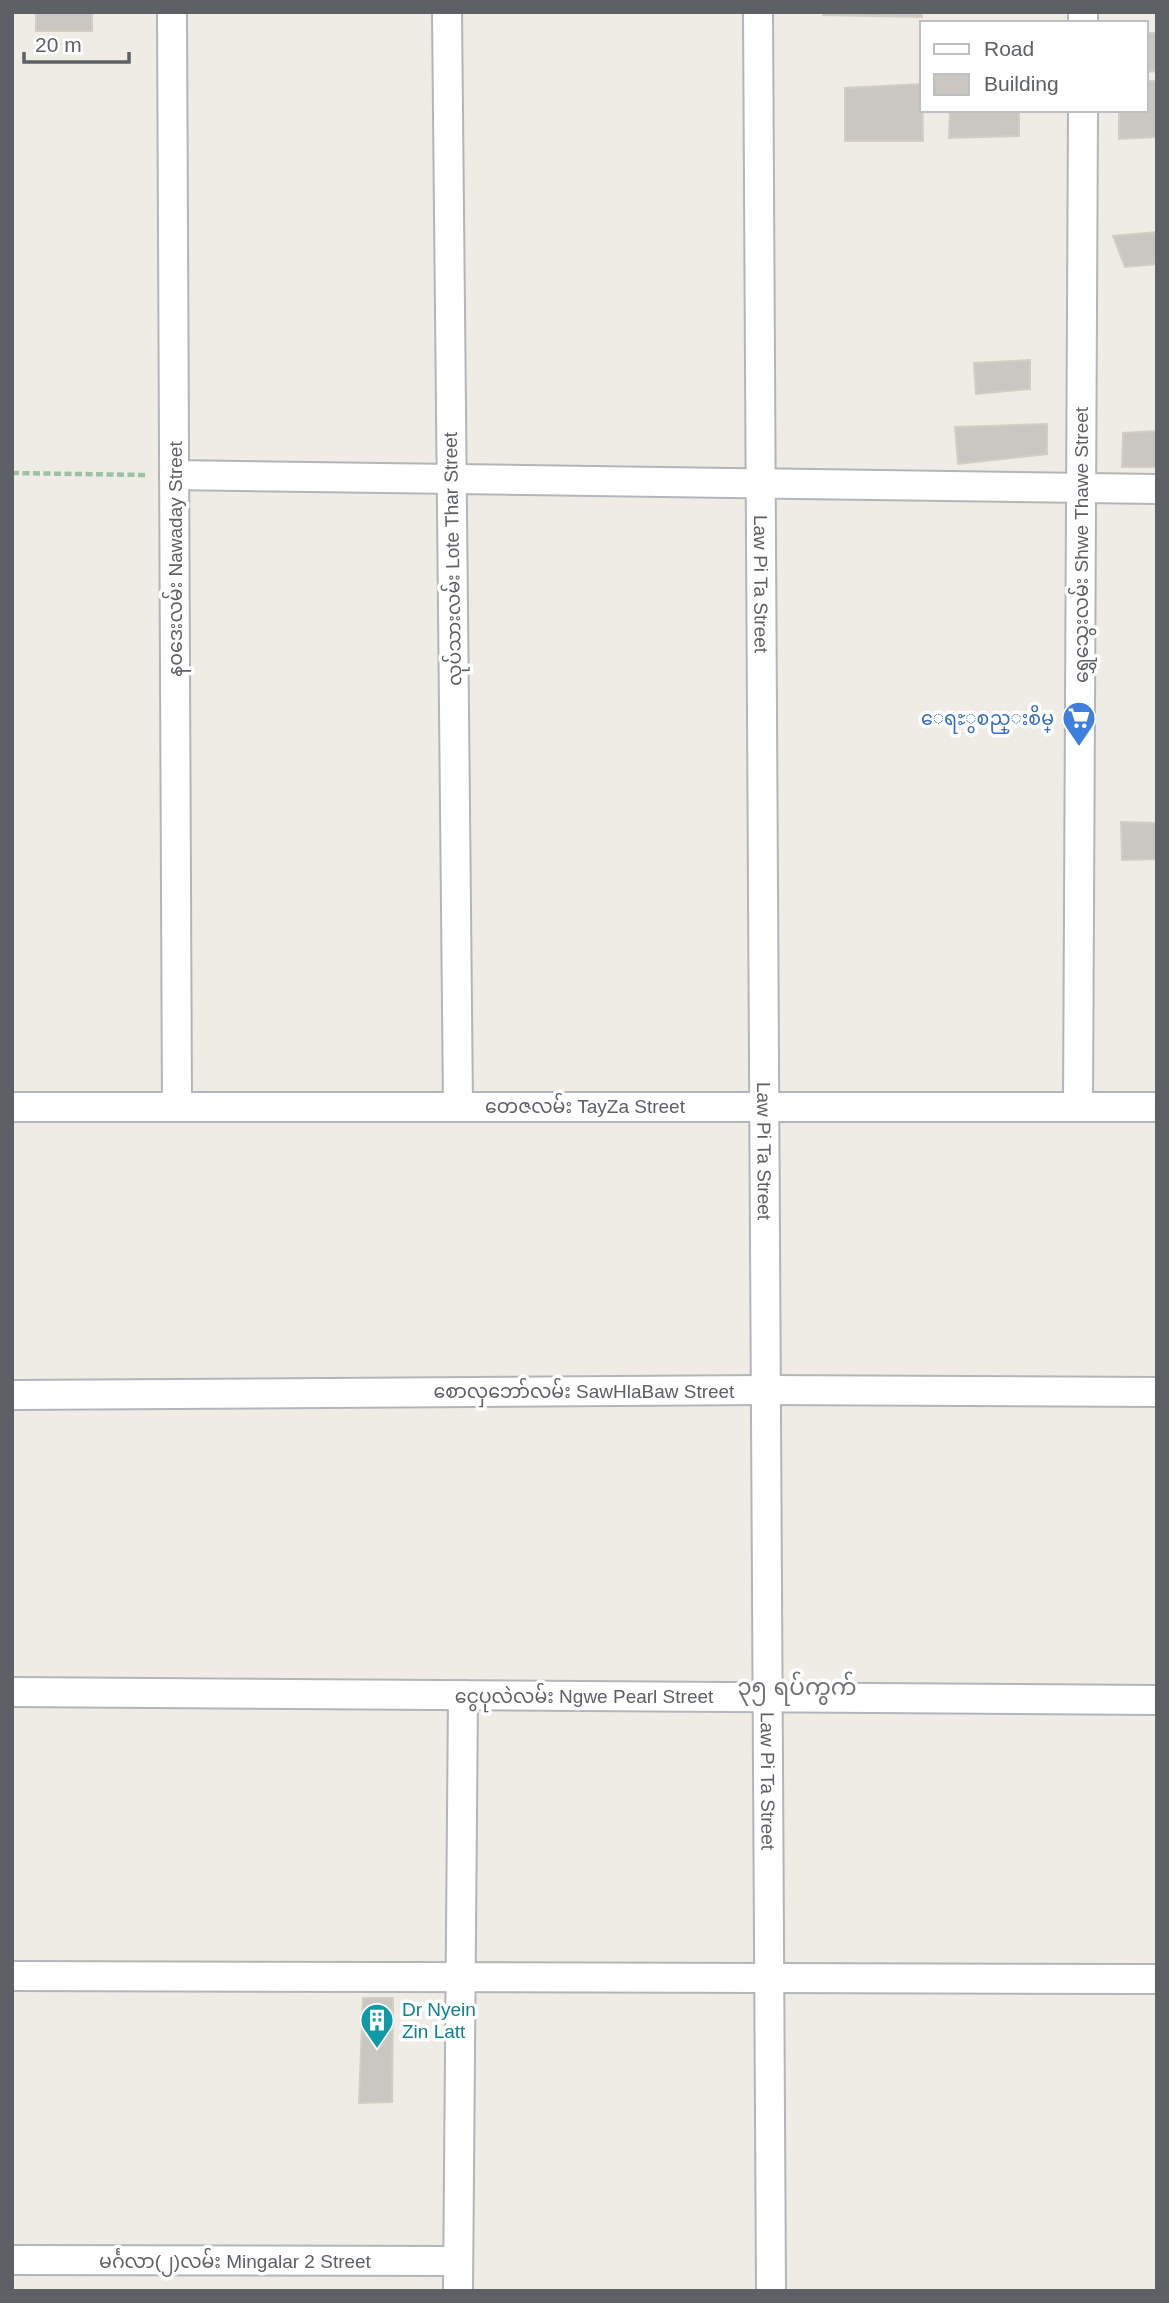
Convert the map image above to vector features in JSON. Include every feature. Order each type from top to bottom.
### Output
[{"type":"street","name":"နဝဒေးလမ်း Nawaday Street","points":[[172,12],[177,1106]]},
{"type":"street","name":"လုပ်သားလမ်း Lote Thar Street","points":[[447,12],[458,1106]]},
{"type":"street","name":"Law Pi Ta Street","points":[[758,12],[771,2291]]},
{"type":"street","name":"ရွှေသွေးလမ်း Shwe Thawe Street","points":[[1078,1106],[1083,112]]},
{"type":"street","points":[[174,475],[1157,489]]},
{"type":"street","name":"တေဇလမ်း TayZa Street","points":[[12,1107],[1157,1107]]},
{"type":"street","name":"စောလှဘော်လမ်း SawHlaBaw Street","points":[[12,1395],[765,1390],[1157,1392]]},
{"type":"street","name":"ငွေပုလဲလမ်း Ngwe Pearl Street","points":[[12,1692],[1157,1700]]},
{"type":"street","points":[[458,2291],[463,1695]]},
{"type":"street","points":[[12,1976],[461,1975],[1157,1979]]},
{"type":"street","name":"မင်္ဂလာ(၂)လမ်း Mingalar 2 Street","points":[[12,2260],[458,2262]]},
{"type":"path","points":[[12,473],[174,475]]},
{"type":"building","points":[[36,12],[92,12],[92,31],[36,31]]},
{"type":"building","points":[[823,12],[922,12],[922,17],[823,15]]},
{"type":"building","points":[[1148,33],[1157,33],[1157,71],[1148,72]]},
{"type":"building","points":[[1148,81],[1157,81],[1157,137],[1119,139],[1119,112],[1148,112]]},
{"type":"building","points":[[920,84],[923,141],[845,141],[845,88]]},
{"type":"building","points":[[950,112],[1019,112],[1019,136],[949,138]]},
{"type":"building","points":[[1157,232],[1157,264],[1125,267],[1113,236]]},
{"type":"building","points":[[1030,360],[1030,389],[976,394],[974,363]]},
{"type":"building","points":[[1047,424],[1047,454],[958,464],[955,427]]},
{"type":"building","points":[[1157,431],[1157,467],[1122,467],[1123,433]]},
{"type":"building","points":[[1121,822],[1157,823],[1157,859],[1122,860]]},
{"type":"building","name":"Dr Nyein Zin Latt","points":[[363,1998],[393,1998],[392,2102],[359,2103]]},
{"type":"place","name":"ေရႊွစည္းစိမ္","points":[[1079,748]]},
{"type":"place","name":"Dr Nyein Zin Latt","points":[[377,2050]]},
{"type":"district","name":"၃၅ ရပ်ကွက်","points":[[797,1687]]}]
